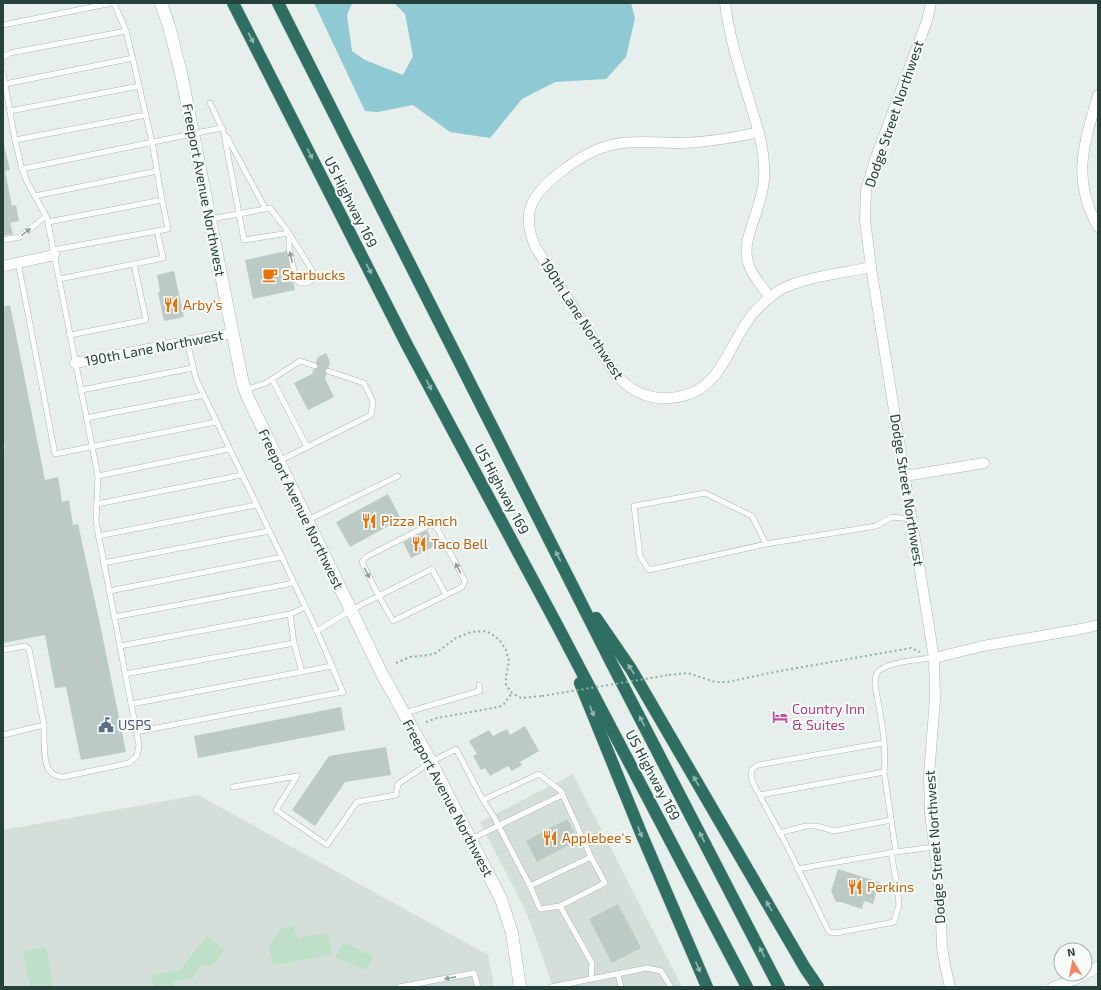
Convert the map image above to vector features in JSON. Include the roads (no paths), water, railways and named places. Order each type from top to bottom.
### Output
[{"type":"highway","name":"US Highway 169","points":[[233,3],[407,345],[556,623],[747,987]]},
{"type":"highway","name":"US Highway 169","points":[[278,3],[566,572],[779,987]]},
{"type":"highway","points":[[566,572],[631,669],[805,968],[818,987]]},
{"type":"highway","points":[[556,623],[641,833],[707,987]]},
{"type":"highway","points":[[805,968],[806,987]]},
{"type":"street","name":"Freeport Avenue Northwest","points":[[161,3],[174,46],[232,333],[245,390],[255,416],[382,674],[431,762],[501,899],[512,933],[520,987]]},
{"type":"street","points":[[725,3],[727,22],[735,56],[758,132],[764,164],[764,177],[759,205],[747,244],[747,256],[749,266],[753,274],[770,298]]},
{"type":"street","name":"Dodge Street Northwest","points":[[931,3],[927,21],[876,157],[868,183],[865,205],[865,220],[871,267],[934,658],[935,699],[929,776],[930,813],[940,893],[942,947],[950,987]]},
{"type":"street","points":[[1098,96],[1084,145],[1082,177],[1084,193],[1098,227]]},
{"type":"street","name":"190th Lane Northwest","points":[[758,132],[729,139],[698,142],[618,144],[591,152],[567,167],[538,191],[529,212],[530,236],[536,248],[616,375],[624,384],[643,395],[662,399],[675,398],[688,394],[713,378],[722,366],[749,318],[759,307],[779,290],[810,279],[871,267]]},
{"type":"street","points":[[3,266],[54,253]]},
{"type":"street","name":"190th Lane Northwest","points":[[75,363],[232,333]]},
{"type":"street","points":[[905,476],[984,463]]},
{"type":"street","points":[[934,658],[983,646],[1081,630],[1098,625]]},
{"type":"street","points":[[1053,987],[1074,980],[1098,967]]},
{"type":"lane","points":[[3,25],[113,3],[126,31],[146,115],[168,229],[54,253]]},
{"type":"lane","points":[[3,57],[10,53],[126,31]]},
{"type":"lane","points":[[5,84],[133,58]]},
{"type":"lane","points":[[3,73],[15,140],[22,169],[48,222],[98,476],[96,522],[139,744],[137,756],[129,763],[63,777],[55,776],[48,770],[45,758],[44,725],[29,649],[25,646],[3,650]]},
{"type":"lane","points":[[10,111],[139,86]]},
{"type":"lane","points":[[210,103],[224,134],[266,208]]},
{"type":"lane","points":[[15,140],[146,115]]},
{"type":"lane","points":[[22,169],[221,128]]},
{"type":"lane","points":[[224,134],[244,240],[289,233]]},
{"type":"lane","points":[[35,196],[157,171]]},
{"type":"lane","points":[[48,222],[162,200]]},
{"type":"lane","points":[[210,219],[270,208],[289,233],[313,272],[312,280],[308,283],[300,283],[296,280],[289,248],[289,233]]},
{"type":"lane","points":[[3,240],[20,237],[46,216]]},
{"type":"lane","points":[[59,280],[163,258],[157,231]]},
{"type":"lane","points":[[18,262],[55,454],[92,448],[216,422]]},
{"type":"lane","points":[[70,335],[146,320],[134,264]]},
{"type":"lane","points":[[136,732],[343,692],[318,631],[196,379],[187,341]]},
{"type":"lane","points":[[245,390],[266,383],[300,361],[315,366]]},
{"type":"lane","points":[[80,390],[193,368]]},
{"type":"lane","points":[[278,461],[371,415],[373,402],[364,383],[328,371]]},
{"type":"lane","points":[[272,379],[307,446]]},
{"type":"lane","points":[[86,418],[204,395]]},
{"type":"lane","points":[[98,476],[229,448]]},
{"type":"lane","points":[[97,504],[242,475]]},
{"type":"lane","points":[[307,521],[398,476]]},
{"type":"lane","points":[[766,544],[752,516],[705,493],[634,506],[640,556],[649,570],[766,544],[876,526],[892,517],[911,519]]},
{"type":"lane","points":[[98,536],[256,505]]},
{"type":"lane","points":[[431,524],[437,528],[465,581],[462,587],[446,594],[393,621],[362,562],[366,557],[431,524]]},
{"type":"lane","points":[[103,563],[269,531]]},
{"type":"lane","points":[[109,591],[282,557]]},
{"type":"lane","points":[[318,631],[351,610],[432,569],[446,594]]},
{"type":"lane","points":[[114,617],[294,583]]},
{"type":"lane","points":[[120,646],[290,614],[306,607]]},
{"type":"lane","points":[[290,614],[294,643],[302,672]]},
{"type":"lane","points":[[125,674],[294,643]]},
{"type":"lane","points":[[883,743],[758,765],[752,769],[751,775],[753,783],[798,869],[828,932],[836,933],[894,922],[899,905],[891,820],[884,772],[885,758],[875,678],[881,669],[902,662],[934,658]]},
{"type":"lane","points":[[131,704],[332,666]]},
{"type":"lane","points":[[404,713],[480,691],[479,685]]},
{"type":"lane","points":[[3,735],[44,725]]},
{"type":"lane","points":[[233,787],[298,776],[276,810],[327,845],[357,802],[396,795],[398,784],[431,762],[456,749],[483,800],[530,886],[540,909],[560,906],[605,883],[561,791],[539,774],[483,800]]},
{"type":"lane","points":[[760,795],[884,772]]},
{"type":"lane","points":[[470,839],[562,795]]},
{"type":"lane","points":[[779,833],[806,826],[817,826],[834,831],[891,820]]},
{"type":"lane","points":[[798,869],[894,852],[934,847]]},
{"type":"lane","points":[[530,886],[591,856]]},
{"type":"lane","points":[[560,906],[592,963],[591,979]]},
{"type":"lane","points":[[551,987],[647,968],[661,971],[671,987]]},
{"type":"lane","points":[[399,987],[474,973],[478,987]]},
{"type":"lane","points":[[618,974],[621,987]]},
{"type":"water","points":[[314,3],[352,3],[347,15],[352,51],[365,60],[403,75],[413,56],[405,14],[394,3],[631,3],[635,18],[626,57],[606,79],[555,82],[522,99],[490,138],[450,132],[413,105],[378,112],[365,111]]},
{"type":"place","name":"Starbucks","points":[[270,275]]},
{"type":"place","name":"Arby's","points":[[171,305]]},
{"type":"place","name":"Pizza Ranch","points":[[369,521]]},
{"type":"place","name":"Taco Bell","points":[[419,544]]},
{"type":"place","name":"Country Inn & Suites","points":[[780,717]]},
{"type":"place","name":"USPS","points":[[106,725]]},
{"type":"place","name":"Applebee's","points":[[550,838]]},
{"type":"place","name":"Perkins","points":[[855,887]]}]
